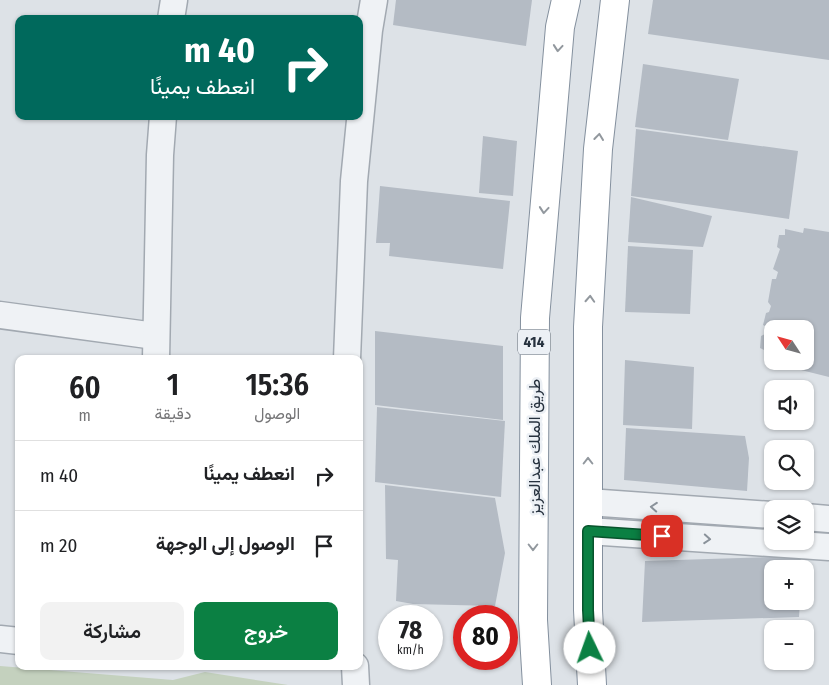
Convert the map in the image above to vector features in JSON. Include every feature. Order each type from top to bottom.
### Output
[{"type":"highway","name":"طريق الملك عبدالعزيز","points":[[537,685],[533,620],[534,318],[560,26],[566,0]]},
{"type":"highway","points":[[592,685],[588,610],[588,327],[598,149],[615,0]]},
{"type":"street","points":[[172,15],[174,0]]},
{"type":"street","points":[[363,91],[374,0]]},
{"type":"street","points":[[0,315],[156,347],[160,155],[163,120]]},
{"type":"street","points":[[347,355],[354,182],[360,120]]},
{"type":"street","points":[[588,502],[764,514]]},
{"type":"street","points":[[814,518],[829,519]]},
{"type":"street","points":[[588,531],[829,547]]},
{"type":"street","points":[[0,639],[15,641]]},
{"type":"street","points":[[355,670],[356,685]]},
{"type":"green space","points":[[0,666],[15,667],[15,670],[49,670],[173,680],[205,672],[288,685],[0,685]]},
{"type":"building","points":[[396,0],[532,0],[526,46],[393,25]]},
{"type":"building","points":[[653,0],[829,0],[829,60],[648,34]]},
{"type":"building","points":[[643,64],[739,79],[728,140],[635,127]]},
{"type":"building","points":[[636,129],[798,151],[789,219],[631,196]]},
{"type":"building","points":[[483,136],[517,141],[513,196],[479,193]]},
{"type":"building","points":[[380,186],[510,201],[503,269],[389,256],[390,243],[376,243]]},
{"type":"building","points":[[631,197],[712,216],[703,247],[628,242]]},
{"type":"building","points":[[804,228],[829,232],[829,377],[801,370],[814,370],[814,320],[764,320],[771,306],[768,302],[772,279],[776,279],[778,272],[773,269],[780,249],[777,247],[779,235],[785,235],[785,229],[803,233]]},
{"type":"building","points":[[628,246],[693,250],[690,314],[625,312]]},
{"type":"building","points":[[375,331],[503,346],[503,420],[375,405]]},
{"type":"building","points":[[764,334],[764,350],[760,348],[761,336]]},
{"type":"building","points":[[625,360],[694,367],[692,429],[623,425]]},
{"type":"building","points":[[377,407],[505,421],[501,497],[375,482]]},
{"type":"building","points":[[626,428],[745,436],[749,458],[747,491],[624,480]]},
{"type":"building","points":[[385,485],[495,498],[505,553],[495,605],[413,604],[396,601],[398,560],[386,559]]},
{"type":"building","points":[[801,556],[801,560],[764,560],[764,610],[799,610],[799,617],[642,622],[645,561]]},
{"type":"route","points":[[590,648],[588,531],[662,536]]}]
